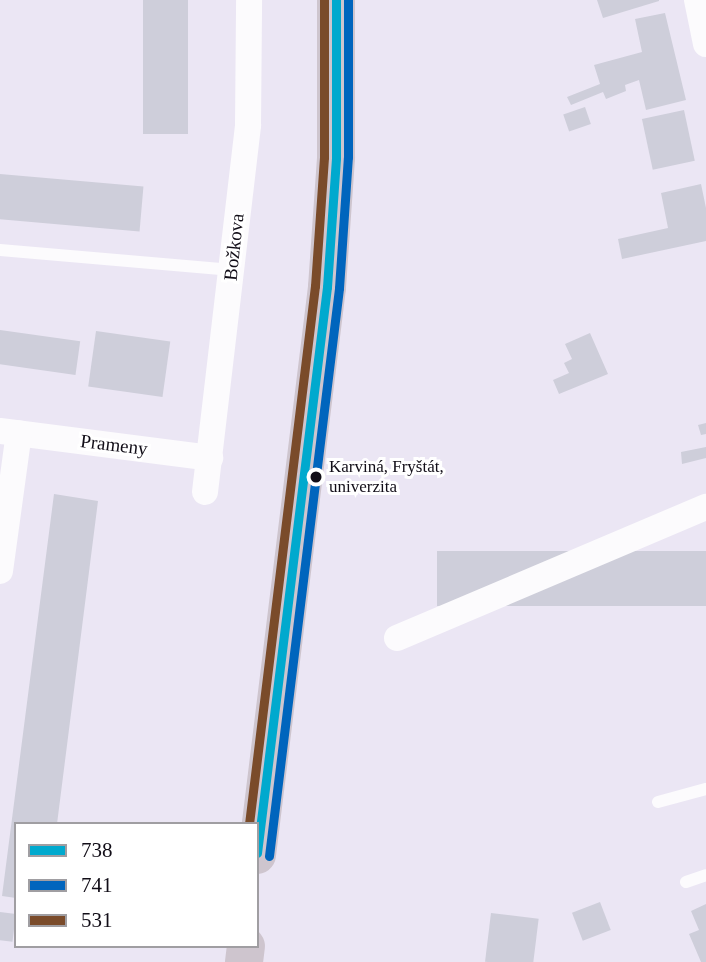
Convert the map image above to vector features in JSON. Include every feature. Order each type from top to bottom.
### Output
[{"type":"main road","points":[[259,839],[327,287],[336,158],[336,0]]},
{"type":"street","name":"Božkova","points":[[205,492],[247,125],[249,0]]},
{"type":"street","points":[[696,0],[706,44]]},
{"type":"street","name":"Prameny","points":[[0,571],[9,432],[210,458]]},
{"type":"street","points":[[397,638],[706,507]]},
{"type":"lane","points":[[0,250],[232,270]]},
{"type":"lane","points":[[658,802],[706,789]]},
{"type":"lane","points":[[686,882],[706,875]]},
{"type":"building","points":[[143,0],[188,0],[188,134],[143,134]]},
{"type":"building","points":[[597,0],[659,0],[659,1],[603,18]]},
{"type":"building","points":[[665,13],[686,100],[646,110],[639,80],[625,85],[626,91],[606,99],[603,92],[571,105],[567,97],[600,84],[594,65],[642,52],[635,19]]},
{"type":"building","points":[[585,107],[591,124],[569,132],[563,114]]},
{"type":"building","points":[[684,110],[695,161],[653,170],[642,119]]},
{"type":"building","points":[[0,174],[143,187],[140,231],[0,219]]},
{"type":"building","points":[[701,184],[706,208],[706,241],[622,259],[618,239],[668,228],[661,193]]},
{"type":"building","points":[[0,330],[80,341],[75,375],[0,364]]},
{"type":"building","points":[[96,331],[170,341],[162,397],[88,386]]},
{"type":"building","points":[[590,333],[608,374],[559,394],[553,380],[569,373],[564,363],[572,359],[565,344]]},
{"type":"building","points":[[706,423],[706,434],[701,435],[698,425]]},
{"type":"building","points":[[706,447],[706,458],[682,464],[681,452]]},
{"type":"building","points":[[54,494],[98,501],[57,822],[14,822],[14,898],[2,896]]},
{"type":"building","points":[[437,551],[706,551],[706,606],[437,606]]},
{"type":"building","points":[[600,902],[611,930],[583,941],[572,913]]},
{"type":"building","points":[[706,904],[706,962],[701,962],[689,934],[699,930],[691,911]]},
{"type":"building","points":[[0,912],[14,914],[12,942],[0,940]]},
{"type":"building","points":[[491,913],[539,919],[533,962],[485,962]]},
{"type":"transit line","name":"531","points":[[249,822],[315,286],[324,157],[324,0]]},
{"type":"transit line","name":"738","points":[[259,837],[327,287],[336,157],[336,0]]},
{"type":"transit line","name":"741","points":[[269,856],[339,288],[348,157],[348,0]]},
{"type":"place","name":"Karviná, Fryštát, univerzita","points":[[316,477]]}]
